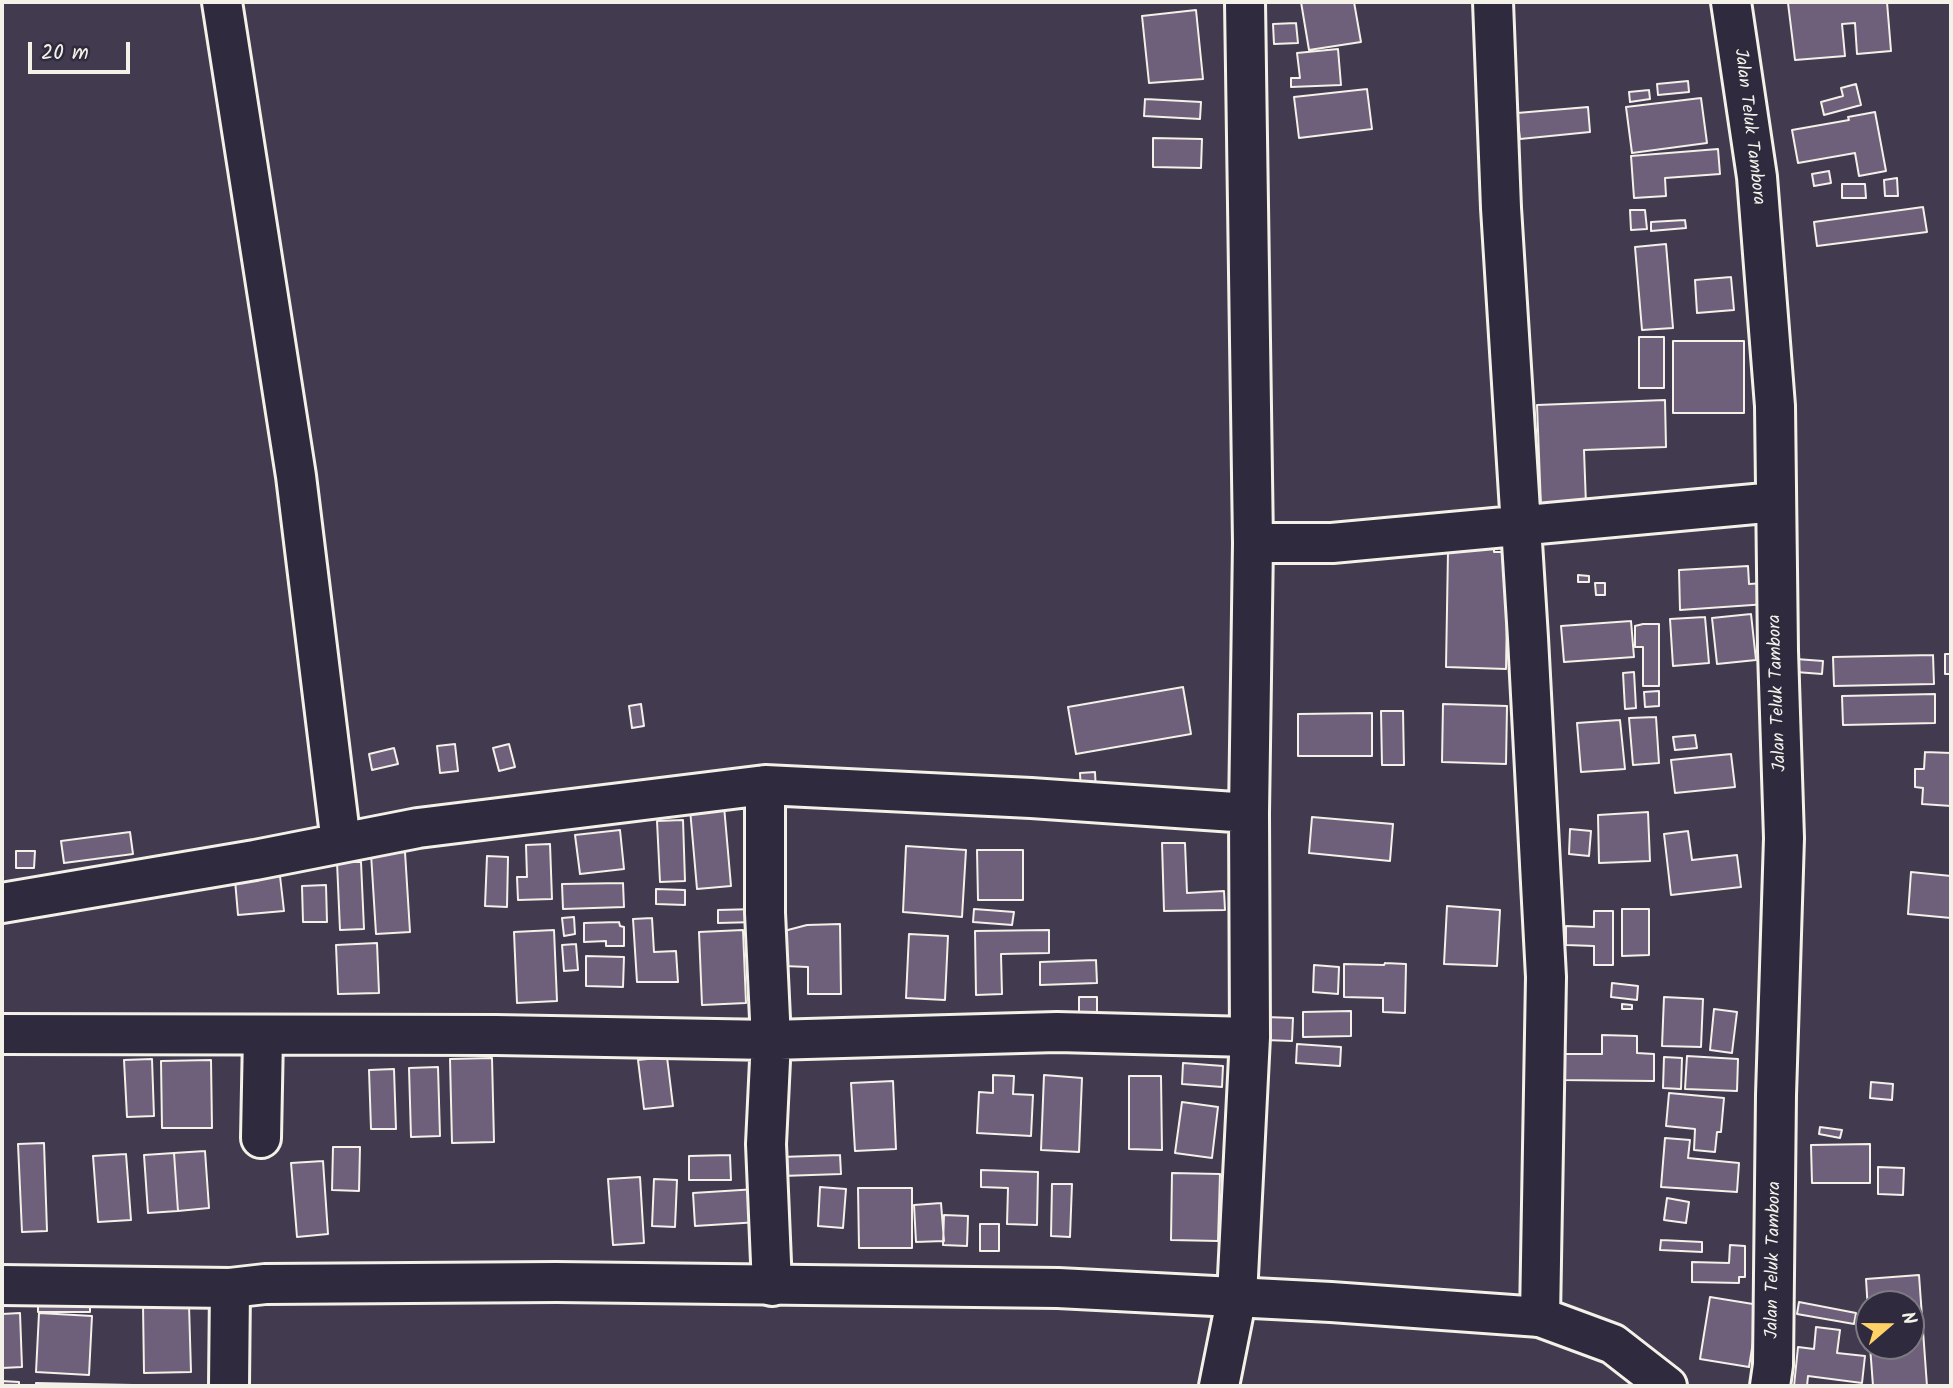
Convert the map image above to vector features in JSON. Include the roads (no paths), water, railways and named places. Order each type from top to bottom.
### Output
[{"type":"street","points":[[222,2],[296,476],[341,843]]},
{"type":"street","points":[[1219,1386],[1237,1296],[1250,1037],[1249,813],[1253,543],[1245,2]]},
{"type":"street","points":[[1493,2],[1501,208],[1546,977],[1541,1317]]},
{"type":"street","name":"Jalan Teluk Tambora","points":[[1731,2],[1757,177],[1775,406],[1777,651],[1784,838],[1776,1095],[1773,1365],[1770,1386]]},
{"type":"street","points":[[1253,543],[1332,543],[1776,502]]},
{"type":"street","points":[[765,785],[765,913],[771,1040],[766,1144],[772,1286]]},
{"type":"street","points":[[2,903],[418,828],[765,785],[1031,798],[1249,813]]},
{"type":"street","points":[[2,1034],[496,1035],[771,1040],[1057,1032],[1250,1037]]},
{"type":"street","points":[[261,1138],[263,1036]]},
{"type":"street","points":[[2,1285],[230,1288],[265,1284],[542,1282],[1058,1288],[1237,1296],[1541,1317],[1613,1344],[1667,1386]]},
{"type":"street","points":[[229,1386],[230,1288]]}]
